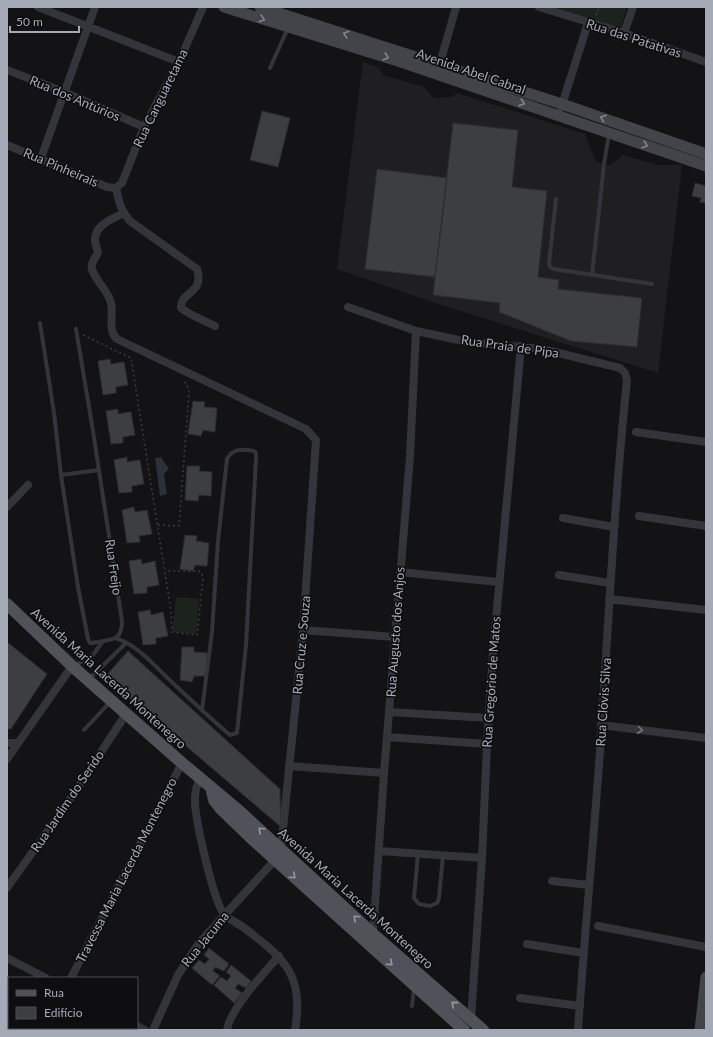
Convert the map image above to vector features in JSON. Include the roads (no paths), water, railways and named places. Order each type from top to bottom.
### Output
[{"type":"main road","name":"Avenida Abel Cabral","points":[[224,7],[291,22]]},
{"type":"main road","name":"Avenida Abel Cabral","points":[[260,7],[291,22],[401,62],[438,70],[505,92],[558,115],[706,166]]},
{"type":"main road","name":"Avenida Abel Cabral","points":[[505,92],[562,104],[706,154]]},
{"type":"main road","name":"Avenida Maria Lacerda Montenegro","points":[[7,604],[72,666],[182,763],[232,804],[373,934],[483,1030]]},
{"type":"main road","name":"Avenida Maria Lacerda Montenegro","points":[[211,787],[214,800],[221,809],[275,860],[464,1030]]},
{"type":"main road","points":[[700,1030],[705,1001],[706,977]]},
{"type":"street","points":[[38,7],[179,62]]},
{"type":"street","points":[[41,158],[95,7]]},
{"type":"street","name":"Rua Canguaretama","points":[[116,188],[122,183],[144,127],[179,62],[203,7]]},
{"type":"street","points":[[438,70],[456,7]]},
{"type":"street","name":"Rua das Patativas","points":[[539,7],[624,33],[706,62]]},
{"type":"street","points":[[624,33],[632,7]]},
{"type":"street","points":[[558,115],[588,23]]},
{"type":"street","name":"Rua dos Antúrios","points":[[7,70],[64,92],[144,127]]},
{"type":"street","name":"Rua Pinheirais","points":[[7,145],[107,187],[116,188]]},
{"type":"street","points":[[116,188],[120,204],[130,221],[197,269],[199,276],[198,284],[194,290],[183,299],[181,308],[184,311],[215,326]]},
{"type":"street","name":"Rua Cruz e Souza","points":[[124,213],[105,223],[98,231],[95,240],[98,252],[92,263],[94,274],[110,301],[112,317],[111,328],[113,336],[306,429],[316,440],[303,630],[281,849]]},
{"type":"street","name":"Rua Praia de Pipa","points":[[348,307],[416,331],[468,342],[542,349],[620,368],[625,373]]},
{"type":"street","name":"Rua Augusto dos Anjos","points":[[373,934],[384,773],[410,456],[416,331]]},
{"type":"street","name":"Rua Gregório de Matos","points":[[471,1019],[498,582],[521,346]]},
{"type":"street","name":"Rua Clóvis Silva","points":[[578,1030],[614,527],[627,380],[625,373]]},
{"type":"street","points":[[636,432],[706,442]]},
{"type":"street","points":[[7,507],[28,485]]},
{"type":"street","points":[[639,516],[706,526]]},
{"type":"street","points":[[563,518],[614,527]]},
{"type":"street","points":[[400,572],[498,582]]},
{"type":"street","points":[[559,575],[610,583]]},
{"type":"street","points":[[609,599],[706,610]]},
{"type":"street","points":[[303,630],[395,637]]},
{"type":"street","points":[[7,760],[72,666]]},
{"type":"street","points":[[389,712],[489,718]]},
{"type":"street","name":"Rua Jardim do Serido","points":[[7,888],[73,795],[126,714]]},
{"type":"street","points":[[601,725],[706,738]]},
{"type":"street","points":[[387,736],[487,744]]},
{"type":"street","points":[[7,743],[18,743]]},
{"type":"street","name":"Travessa Maria Lacerda Montenegro","points":[[72,977],[182,763]]},
{"type":"street","points":[[289,766],[384,773]]},
{"type":"street","points":[[200,778],[196,790],[195,808],[211,883],[217,901],[224,915],[243,927],[279,956],[293,978],[296,987],[297,1010],[295,1030]]},
{"type":"street","points":[[379,852],[482,858]]},
{"type":"street","name":"Rua Jacuma","points":[[154,1030],[178,975],[199,943],[275,860]]},
{"type":"street","points":[[552,881],[589,886]]},
{"type":"street","points":[[598,926],[706,947]]},
{"type":"street","points":[[527,944],[583,954]]},
{"type":"street","points":[[227,1030],[236,1010],[279,956]]},
{"type":"street","points":[[7,958],[44,977]]},
{"type":"street","points":[[520,998],[580,1006]]},
{"type":"lane","points":[[270,68],[291,22]]},
{"type":"lane","points":[[592,275],[604,164],[609,133]]},
{"type":"lane","points":[[556,199],[549,263],[550,267],[554,269],[652,284]]},
{"type":"lane","points":[[40,323],[78,587],[88,639],[92,643],[115,638],[137,650],[202,710],[230,735],[237,733],[246,645],[256,453],[254,451],[237,450],[230,453],[227,459],[218,541],[212,632],[202,710]]},
{"type":"lane","name":"Rua Freijo","points":[[76,330],[122,621],[122,630],[115,638]]},
{"type":"lane","points":[[61,475],[99,470]]},
{"type":"lane","points":[[72,666],[90,659],[104,640]]},
{"type":"lane","points":[[88,679],[126,643]]},
{"type":"lane","points":[[84,730],[112,701]]},
{"type":"lane","points":[[418,854],[414,898],[419,904],[430,906],[437,902],[439,898],[443,855]]},
{"type":"lane","points":[[412,1006],[414,984]]}]
